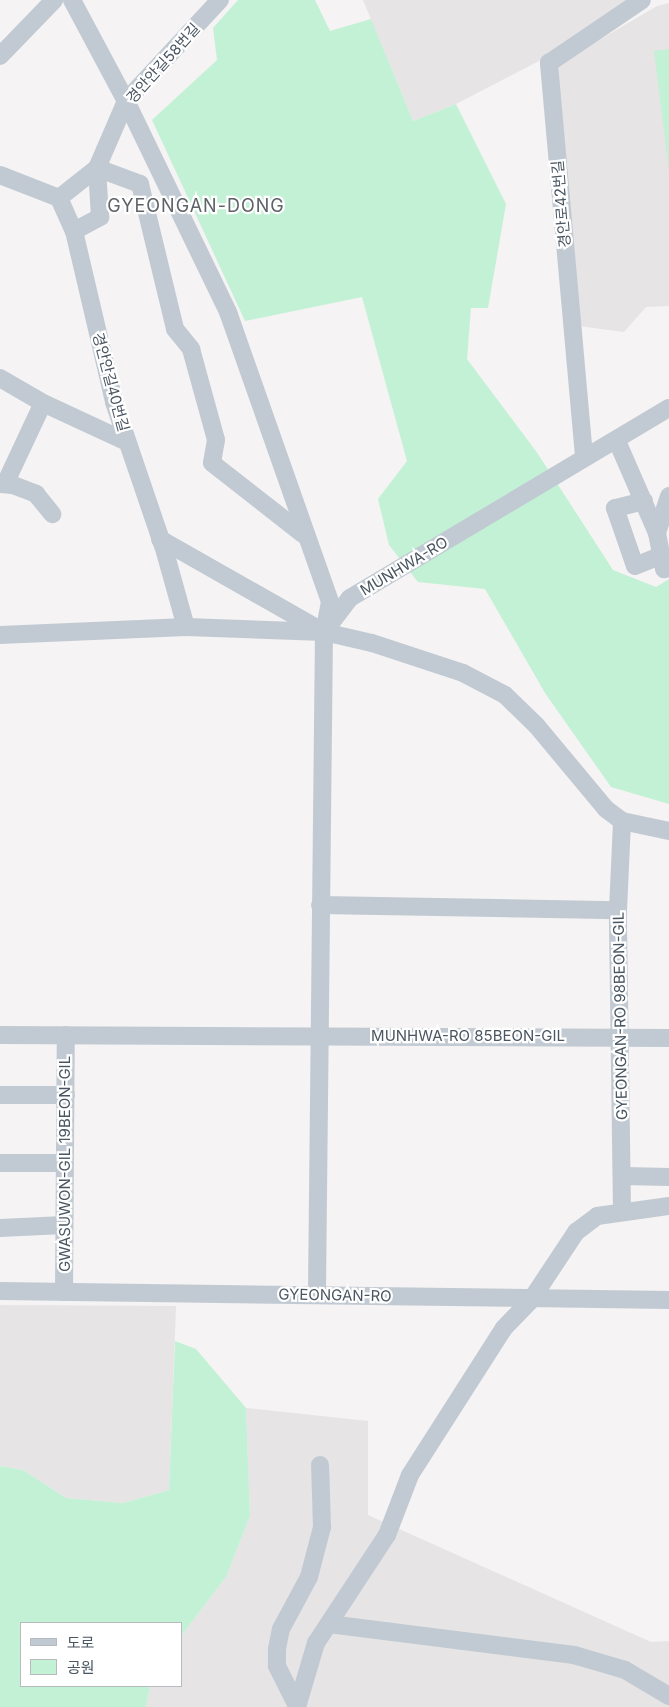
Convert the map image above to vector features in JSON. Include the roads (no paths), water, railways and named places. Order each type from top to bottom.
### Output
[{"type":"street","points":[[0,56],[54,0]]},
{"type":"street","points":[[72,0],[126,101],[228,312],[304,534],[330,602],[324,632],[317,1035],[317,1293]]},
{"type":"street","name":"경안안길58번길","points":[[74,231],[100,217],[97,168],[126,101],[220,0]]},
{"type":"street","name":"경안로42번길","points":[[584,456],[549,63],[642,0]]},
{"type":"street","points":[[0,175],[59,198],[97,168],[140,184],[174,329],[191,349],[216,440],[212,463],[304,534]]},
{"type":"street","name":"경안안길40번길","points":[[59,198],[74,231],[114,402],[160,539],[186,628]]},
{"type":"street","points":[[0,378],[43,403],[128,442]]},
{"type":"street","points":[[43,403],[2,484],[36,494],[52,514]]},
{"type":"street","name":"MUNHWA-RO","points":[[324,632],[350,598],[584,456],[617,441],[669,408]]},
{"type":"street","points":[[617,441],[644,501],[657,533],[663,562],[635,566],[615,508],[644,501]]},
{"type":"street","points":[[657,533],[669,496]]},
{"type":"street","points":[[160,539],[324,632]]},
{"type":"street","points":[[0,635],[186,628],[324,632],[372,643],[463,673],[505,695],[536,725],[606,809],[622,821],[669,831]]},
{"type":"street","name":"GYEONGAN-RO 98BEON-GIL","points":[[622,821],[618,910],[619,1037],[624,1176],[622,1211]]},
{"type":"street","points":[[320,905],[618,910]]},
{"type":"street","name":"GWASUWON-GIL 19BEON-GIL","points":[[0,1035],[317,1035]]},
{"type":"street","name":"GWASUWON-GIL 19BEON-GIL","points":[[64,1292],[63,1163],[66,1035]]},
{"type":"street","name":"MUNHWA-RO 85BEON-GIL","points":[[317,1035],[669,1038]]},
{"type":"street","points":[[0,1095],[66,1095]]},
{"type":"street","points":[[0,1163],[63,1163]]},
{"type":"street","points":[[624,1176],[669,1177]]},
{"type":"street","points":[[297,1706],[316,1643],[387,1535],[410,1475],[504,1328],[531,1300],[576,1232],[597,1216],[622,1211],[669,1206]]},
{"type":"street","points":[[0,1228],[64,1225]]},
{"type":"street","name":"GYEONGAN-RO","points":[[0,1291],[317,1293],[531,1300],[669,1300]]},
{"type":"street","points":[[297,1706],[277,1666],[277,1649],[280,1629],[309,1577],[322,1527],[320,1465]]},
{"type":"street","points":[[329,1624],[574,1655],[625,1670],[669,1696]]},
{"type":"district","name":"GYEONGAN-DONG","points":[[196,206]]}]
